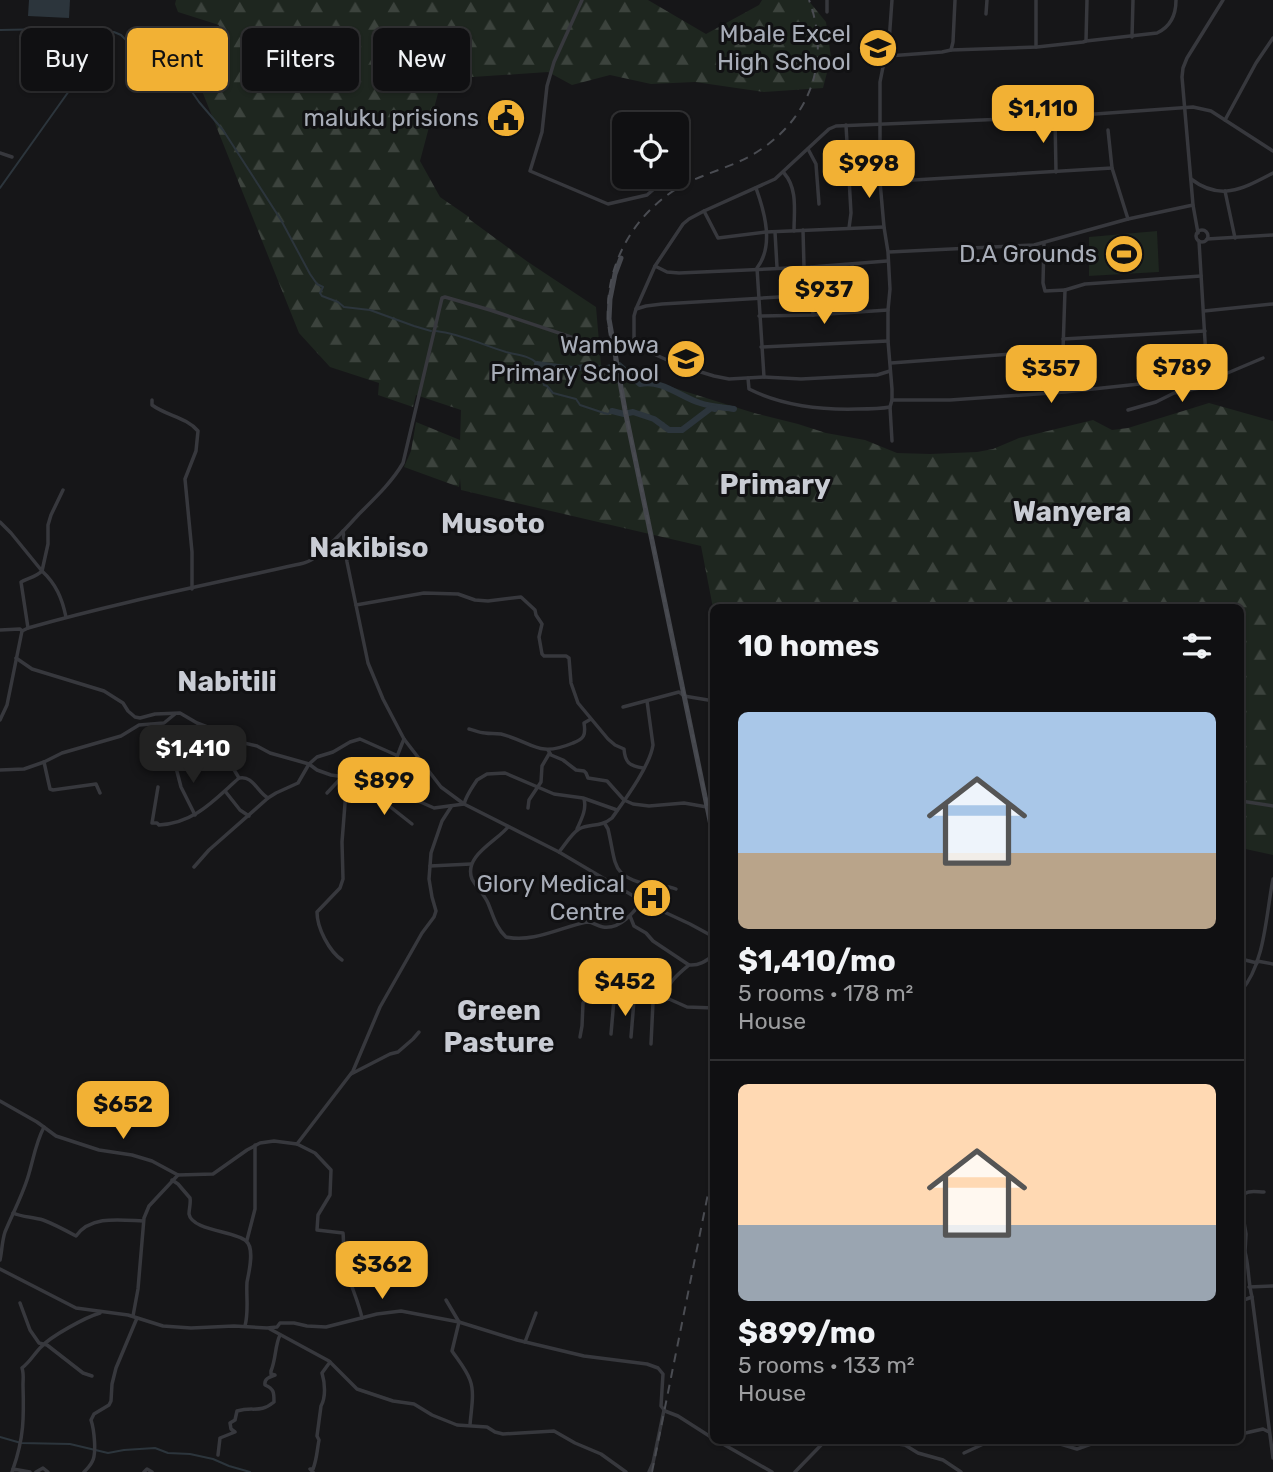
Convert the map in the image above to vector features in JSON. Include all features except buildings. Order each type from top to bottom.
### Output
[{"type":"main road","points":[[621,258],[610,299],[616,361],[684,696],[710,809]]},
{"type":"street","points":[[582,0],[554,62],[547,86],[542,132],[530,171],[608,204],[647,195],[654,189]]},
{"type":"street","points":[[827,0],[827,12]]},
{"type":"street","points":[[892,0],[888,56],[880,82],[880,182],[890,289],[888,341],[891,363],[892,441]]},
{"type":"street","points":[[951,50],[955,0]]},
{"type":"street","points":[[986,14],[987,0]]},
{"type":"street","points":[[1036,0],[1036,47]]},
{"type":"street","points":[[1086,41],[1087,0]]},
{"type":"street","points":[[1132,37],[1133,0]]},
{"type":"street","points":[[888,56],[951,50],[1036,47],[1157,33],[1170,24],[1176,0]]},
{"type":"street","points":[[1128,410],[1156,402],[1174,393],[1205,387],[1207,374],[1204,311],[1184,106],[1183,68],[1223,0]]},
{"type":"street","points":[[1225,120],[1273,38]]},
{"type":"street","points":[[890,372],[801,379],[723,378],[690,369],[643,349],[634,341],[634,316],[655,266],[683,224],[704,211],[771,182],[832,127],[1055,117],[1184,106],[1206,109],[1273,151]]},
{"type":"street","points":[[1055,117],[1056,172]]},
{"type":"street","points":[[846,125],[851,213],[849,228]]},
{"type":"street","points":[[1108,130],[1112,168],[1128,219]]},
{"type":"street","points":[[808,149],[816,164],[819,204]]},
{"type":"street","points":[[0,153],[12,157]]},
{"type":"street","points":[[880,182],[1112,168]]},
{"type":"street","points":[[783,172],[791,181],[794,231]]},
{"type":"street","points":[[1191,179],[1200,187],[1225,191],[1243,188],[1273,173]]},
{"type":"street","points":[[756,188],[766,232],[765,252],[757,268],[764,377]]},
{"type":"street","points":[[1225,191],[1235,238]]},
{"type":"street","points":[[888,252],[1044,243],[1128,219],[1193,205]]},
{"type":"street","points":[[704,211],[718,237],[766,232],[884,227]]},
{"type":"street","points":[[803,230],[804,267]]},
{"type":"street","points":[[1198,233],[1203,230],[1208,236],[1207,239]]},
{"type":"street","points":[[775,232],[777,267]]},
{"type":"street","points":[[1199,241],[1273,235]]},
{"type":"street","points":[[1044,243],[1045,291],[1065,290],[1085,284],[1201,276]]},
{"type":"street","points":[[655,266],[667,272],[674,272],[887,261]]},
{"type":"street","points":[[852,264],[855,311]]},
{"type":"street","points":[[811,267],[813,315]]},
{"type":"street","points":[[1061,392],[1064,375],[1065,290]]},
{"type":"street","points":[[636,309],[662,304],[812,295]]},
{"type":"street","points":[[0,630],[22,631],[66,617],[308,562],[343,531],[398,473],[404,463],[442,298],[490,310],[595,345],[614,347],[634,341]]},
{"type":"street","points":[[1204,311],[1273,304]]},
{"type":"street","points":[[759,316],[888,310]]},
{"type":"street","points":[[1063,339],[1205,331]]},
{"type":"street","points":[[761,347],[888,341]]},
{"type":"street","points":[[891,363],[1063,350]]},
{"type":"street","points":[[1207,374],[1211,380],[1263,358]]},
{"type":"street","points":[[892,400],[950,400],[1061,392],[1207,374]]},
{"type":"street","points":[[748,378],[748,387],[755,392],[805,407],[890,407]]},
{"type":"street","points":[[152,400],[152,405],[160,411],[171,413],[193,425],[198,431],[194,460],[185,479],[192,552],[192,589]]},
{"type":"street","points":[[28,628],[20,582],[37,576],[42,571],[48,544],[48,525],[63,490]]},
{"type":"street","points":[[0,522],[51,579],[61,597],[66,617]]},
{"type":"street","points":[[343,531],[347,562],[373,679],[404,738],[441,787],[464,804],[559,852],[710,935]]},
{"type":"street","points":[[356,605],[424,593],[458,594],[488,601],[521,597],[535,610],[542,624],[539,637],[542,654],[569,658],[572,690],[579,703],[608,739],[624,749],[626,762],[643,768]]},
{"type":"street","points":[[0,720],[7,705],[22,631]]},
{"type":"street","points":[[16,658],[32,669],[104,691],[123,703],[135,717],[183,714],[197,723],[270,753],[309,764],[317,770],[365,780],[434,808],[464,804]]},
{"type":"street","points":[[623,707],[679,692],[684,696],[710,700]]},
{"type":"street","points":[[576,831],[605,824],[612,818],[650,757],[653,746],[647,701]]},
{"type":"street","points":[[0,770],[24,769],[61,753],[121,736],[139,725],[164,723],[177,713]]},
{"type":"street","points":[[527,808],[541,782],[542,766],[549,752],[584,738],[584,723],[591,719]]},
{"type":"street","points":[[469,729],[503,735],[549,752],[576,770],[584,771],[588,778],[607,781],[624,800],[642,805],[684,803],[710,809]]},
{"type":"street","points":[[381,786],[395,762],[404,738]]},
{"type":"street","points":[[194,867],[209,850],[268,798],[298,783],[309,764],[317,757],[360,739],[396,755]]},
{"type":"street","points":[[239,778],[226,750],[244,743]]},
{"type":"street","points":[[174,760],[181,787],[195,816]]},
{"type":"street","points":[[44,762],[50,789],[96,784],[100,793]]},
{"type":"street","points":[[464,804],[467,793],[477,780],[487,774],[505,773],[555,794],[583,798],[617,810]]},
{"type":"street","points":[[327,793],[344,777]]},
{"type":"street","points":[[342,960],[330,949],[319,926],[317,912],[340,888],[343,879],[344,777]]},
{"type":"street","points":[[158,787],[152,823],[159,825],[195,816],[239,778],[250,779],[268,798]]},
{"type":"street","points":[[225,791],[240,810],[249,816]]},
{"type":"street","points":[[392,793],[388,805],[412,824]]},
{"type":"street","points":[[559,852],[576,831],[584,811],[583,798]]},
{"type":"street","points":[[1244,801],[1273,806]]},
{"type":"street","points":[[297,1144],[349,1075],[380,1007],[434,917],[436,911],[429,866],[436,837],[451,807]]},
{"type":"street","points":[[605,824],[615,865],[619,871],[630,879],[676,889]]},
{"type":"street","points":[[508,827],[481,851],[471,864],[474,883],[483,893],[497,926],[506,937],[550,933],[587,922],[610,928],[630,916],[643,900]]},
{"type":"street","points":[[429,866],[471,864]]},
{"type":"street","points":[[1244,987],[1257,962],[1273,880]]},
{"type":"street","points":[[630,916],[634,926],[689,965],[695,966],[710,958]]},
{"type":"street","points":[[1244,960],[1273,964]]},
{"type":"street","points":[[665,998],[669,984],[689,965]]},
{"type":"street","points":[[580,1037],[584,1000],[588,998],[653,1002],[665,998],[687,1007],[710,1008]]},
{"type":"street","points":[[611,1034],[614,999]]},
{"type":"street","points":[[631,1037],[634,1000]]},
{"type":"street","points":[[651,1044],[653,1002]]},
{"type":"street","points":[[349,1075],[398,1052],[419,1032]]},
{"type":"street","points":[[0,1101],[56,1136],[99,1150],[152,1161],[178,1175],[213,1174],[236,1157],[266,1142],[297,1144],[315,1153],[331,1170],[330,1195],[318,1215],[317,1230],[343,1233],[344,1261],[358,1298],[362,1318]]},
{"type":"street","points":[[0,1259],[2,1244],[28,1178],[36,1144],[44,1127]]},
{"type":"street","points":[[247,1241],[255,1209],[256,1145]]},
{"type":"street","points":[[84,1472],[94,1457],[91,1420],[94,1414],[110,1403],[116,1368],[135,1317],[143,1221],[149,1206],[178,1175]]},
{"type":"street","points":[[172,1180],[190,1198],[189,1215],[192,1219],[211,1230],[240,1237],[250,1245],[245,1326]]},
{"type":"street","points":[[1244,1193],[1264,1192]]},
{"type":"street","points":[[13,1213],[48,1222],[76,1236],[83,1227],[108,1219],[143,1221]]},
{"type":"street","points":[[1244,1222],[1244,1245]]},
{"type":"street","points":[[1244,1257],[1252,1297],[1273,1458]]},
{"type":"street","points":[[0,1269],[80,1309],[135,1317],[157,1325],[180,1328],[267,1328],[289,1322],[307,1326],[331,1326],[401,1311],[459,1322],[584,1356],[647,1364],[658,1368],[663,1374],[660,1403],[664,1410],[710,1436]]},
{"type":"street","points":[[1249,1287],[1273,1286]]},
{"type":"street","points":[[1244,1300],[1252,1297]]},
{"type":"street","points":[[446,1300],[459,1322],[452,1351],[471,1383],[470,1425]]},
{"type":"street","points":[[20,1303],[39,1343],[48,1346],[83,1373],[92,1376]]},
{"type":"street","points":[[66,1311],[69,1305]]},
{"type":"street","points":[[30,1472],[12,1470],[21,1443],[24,1408],[22,1368],[43,1345],[84,1319],[102,1312]]},
{"type":"street","points":[[525,1342],[536,1313]]},
{"type":"street","points":[[267,1328],[330,1362],[357,1389],[393,1401],[414,1404],[457,1425],[487,1427],[503,1434],[554,1431],[598,1452],[626,1472]]},
{"type":"street","points":[[218,1455],[220,1438],[234,1432],[230,1423],[237,1411],[265,1409],[274,1402],[273,1390],[264,1385],[264,1382],[275,1375],[271,1374],[271,1371],[276,1355],[276,1342],[280,1335]]},
{"type":"street","points":[[313,1472],[310,1469],[313,1469],[317,1458],[317,1436],[324,1399],[325,1381],[322,1373],[330,1362]]},
{"type":"street","points":[[649,1472],[664,1410]]},
{"type":"street","points":[[1244,1433],[1263,1429],[1271,1436]]},
{"type":"street","points":[[724,1444],[772,1472]]},
{"type":"street","points":[[795,1472],[822,1444]]},
{"type":"street","points":[[893,1444],[943,1461],[961,1472]]},
{"type":"street","points":[[964,1453],[983,1444]]},
{"type":"street","points":[[1060,1444],[1077,1449],[1091,1444]]},
{"type":"street","points":[[36,1472],[45,1468],[48,1472]]},
{"type":"street","points":[[144,1472],[147,1469],[152,1472]]},
{"type":"green space","points":[[176,0],[648,0],[706,34],[759,5],[762,0],[808,0],[826,22],[831,57],[823,88],[764,92],[695,82],[651,84],[610,75],[572,85],[548,72],[470,77],[470,28],[373,28],[373,91],[439,91],[420,161],[440,197],[528,262],[596,307],[601,365],[754,413],[826,433],[865,440],[897,453],[977,452],[993,449],[1019,438],[1093,420],[1112,430],[1128,428],[1209,403],[1273,421],[1273,855],[1244,849],[1244,604],[712,604],[701,546],[461,490],[460,478],[459,487],[404,467],[411,451],[416,422],[460,442],[461,410],[416,395],[413,407],[378,395],[379,383],[330,367],[299,333],[202,91],[228,91],[228,28],[218,28],[219,25],[178,12]]},
{"type":"green space","name":"D.A Grounds","points":[[1157,231],[1159,272],[1089,276],[1089,237]]},
{"type":"shaded area","points":[[29,0],[70,0],[69,18],[28,16]]},
{"type":"waterway","points":[[0,30],[114,32],[126,40],[148,44],[180,84],[190,89],[223,130],[281,220],[310,274],[317,284],[323,287],[320,293],[322,296],[344,307],[370,310],[431,331]]},
{"type":"waterway","points":[[0,188],[69,91]]},
{"type":"waterway","points":[[436,331],[530,358],[537,363],[535,380],[543,381],[553,393],[576,399],[580,405],[604,413],[612,411]]},
{"type":"waterway","points":[[537,364],[572,369],[604,369],[619,365],[640,384],[656,384],[700,403],[734,409]]},
{"type":"waterway","points":[[612,411],[624,414],[633,412],[654,419],[669,430],[682,430],[711,408],[715,409]]},
{"type":"waterway","points":[[0,1437],[21,1443],[70,1444],[108,1453],[155,1448],[168,1453],[213,1459],[250,1472]]},
{"type":"railway","points":[[710,818],[611,342],[608,326],[610,286],[622,249],[643,217],[672,192],[689,182],[752,155],[788,126],[801,108],[816,68],[818,46],[809,0]]},
{"type":"railway","points":[[652,1472],[710,1184]]},
{"type":"place","name":"Mbale Excel High School","points":[[878,48]]},
{"type":"place","name":"maluku prisions","points":[[506,118]]},
{"type":"place","name":"D.A Grounds","points":[[1124,254]]},
{"type":"place","name":"Wambwa Primary School","points":[[686,359]]},
{"type":"place","name":"Glory Medical Centre","points":[[652,898]]},
{"type":"district","name":"Primary","points":[[775,484]]},
{"type":"district","name":"Wanyera","points":[[1072,511]]},
{"type":"district","name":"Musoto","points":[[493,523]]},
{"type":"district","name":"Nakibiso","points":[[369,547]]},
{"type":"district","name":"Nabitili","points":[[227,681]]},
{"type":"district","name":"Green Pasture","points":[[499,1026]]}]
